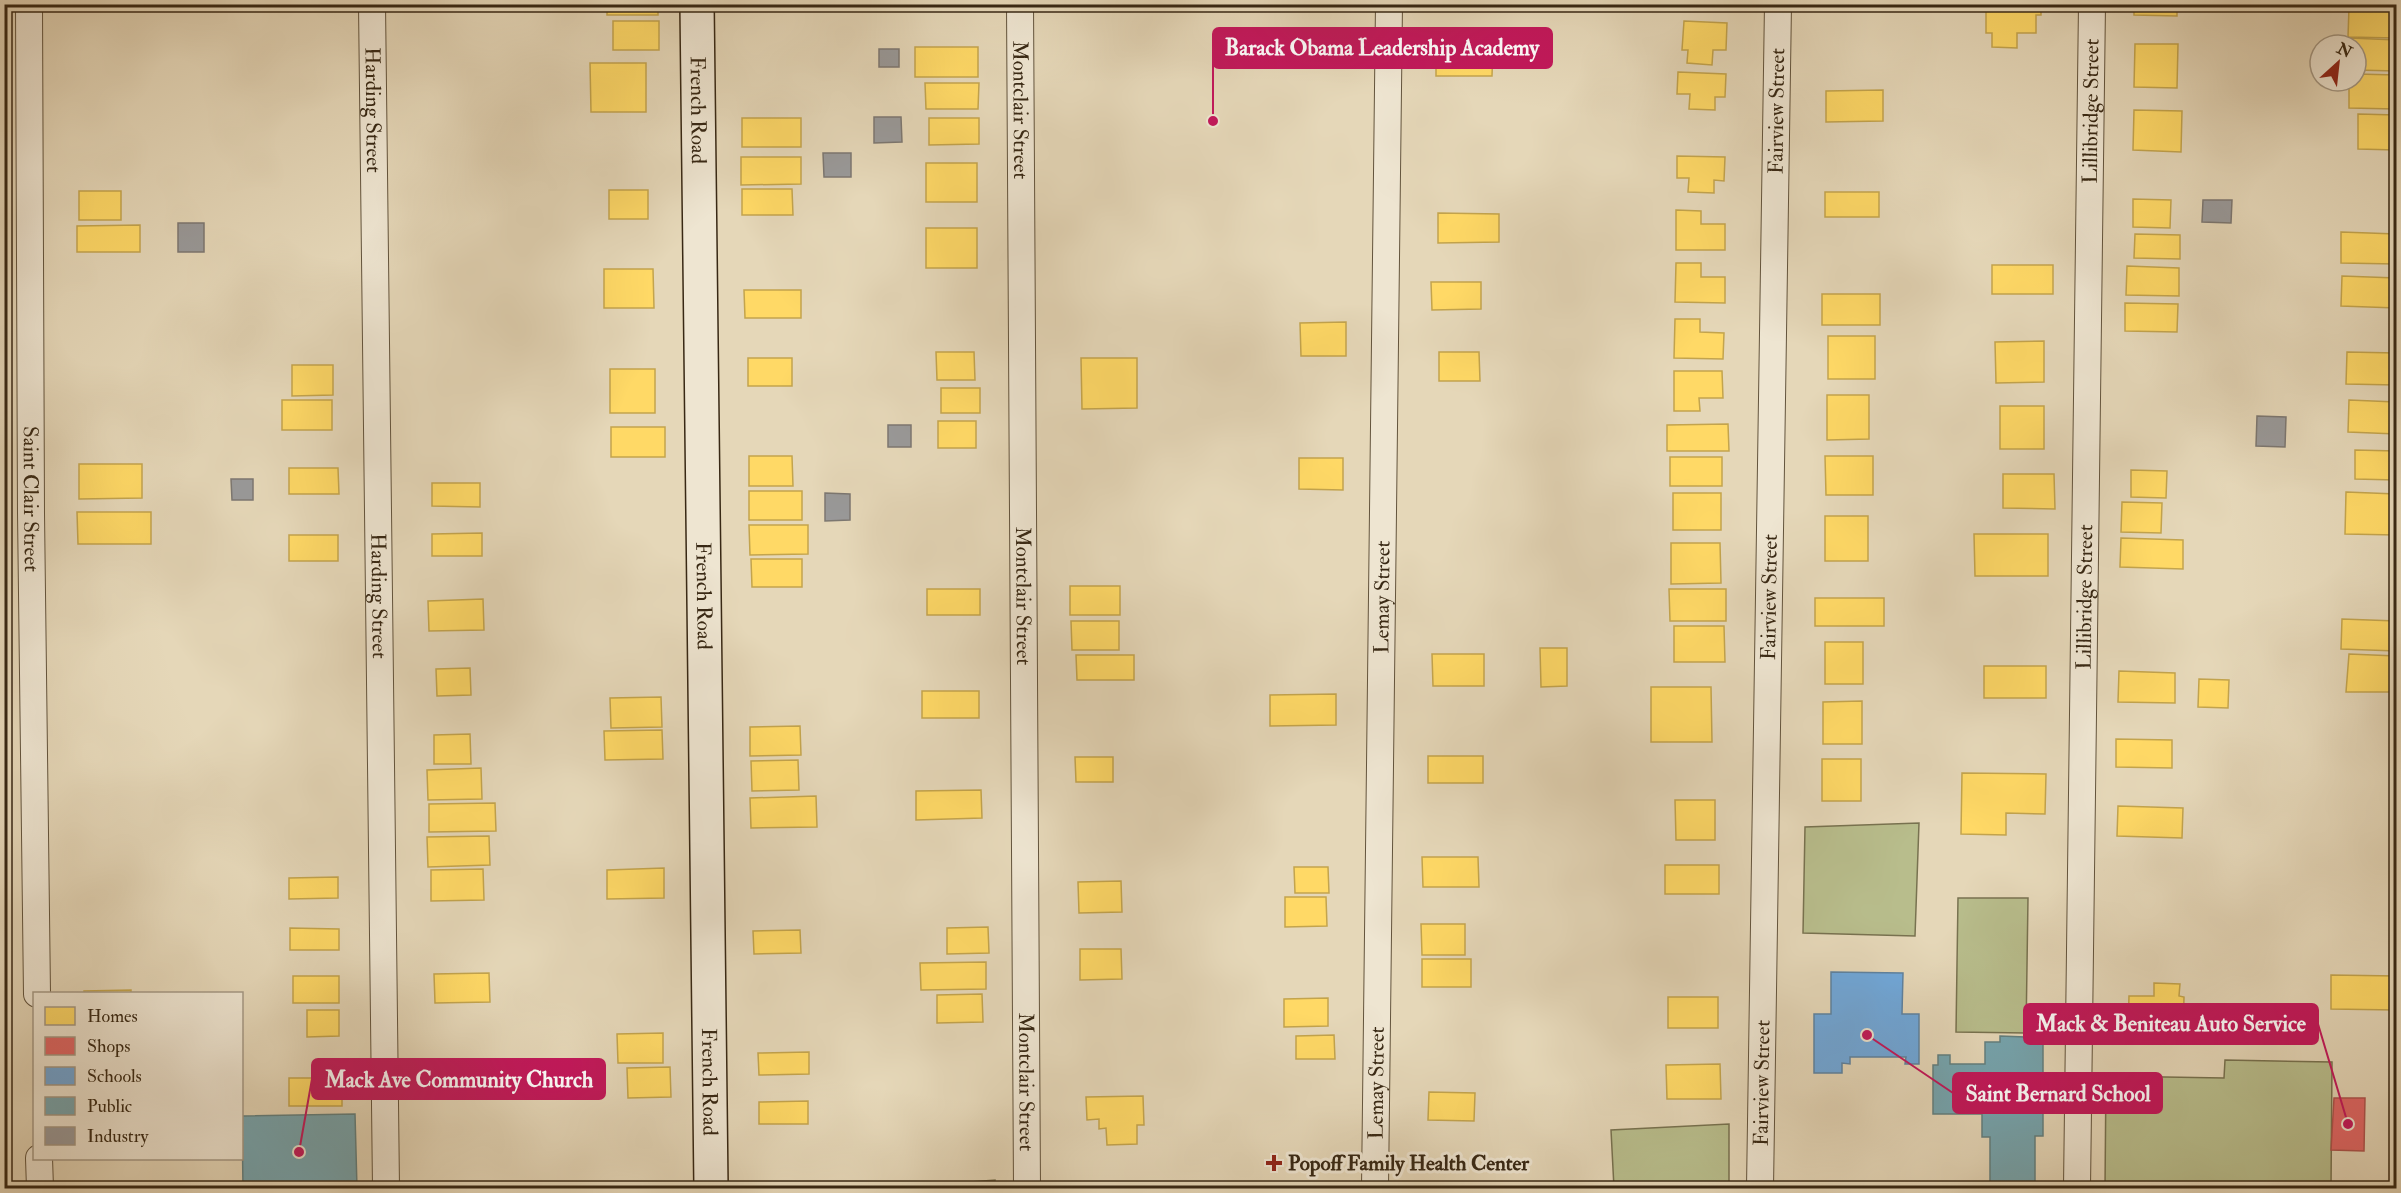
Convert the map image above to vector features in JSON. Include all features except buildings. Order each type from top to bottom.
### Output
[{"type":"street","name":"Saint Clair Street","points":[[28,4],[37,992]]},
{"type":"street","name":"Harding Street","points":[[372,4],[386,1188]]},
{"type":"street","name":"French Road","points":[[697,4],[711,1188]]},
{"type":"street","name":"Montclair Street","points":[[1020,4],[1027,1188]]},
{"type":"street","name":"Lemay Street","points":[[1375,1188],[1389,4]]},
{"type":"street","name":"Fairview Street","points":[[1760,1188],[1778,4]]},
{"type":"street","name":"Lillibridge Street","points":[[2077,1188],[2092,4]]},
{"type":"street","points":[[39,1160],[40,1188]]},
{"type":"green space","points":[[1919,823],[1915,936],[1803,933],[1805,827]]},
{"type":"green space","points":[[1958,898],[2028,898],[2026,1033],[1956,1032]]},
{"type":"green space","points":[[2225,1060],[2332,1062],[2331,1188],[2105,1188],[2106,1076],[2224,1078]]},
{"type":"green space","points":[[1729,1124],[1729,1188],[1614,1188],[1611,1130]]},
{"type":"green space","points":[[995,1180],[995,1188],[894,1188]]},
{"type":"place","name":"Barack Obama Leadership Academy","points":[[1213,121]]},
{"type":"place","name":"Saint Bernard School","points":[[1867,1035]]},
{"type":"place","name":"Mack & Beniteau Auto Service","points":[[2348,1124]]},
{"type":"place","name":"Mack Ave Community Church","points":[[299,1152]]},
{"type":"place","name":"Popoff Family Health Center","points":[[1274,1163]]}]
